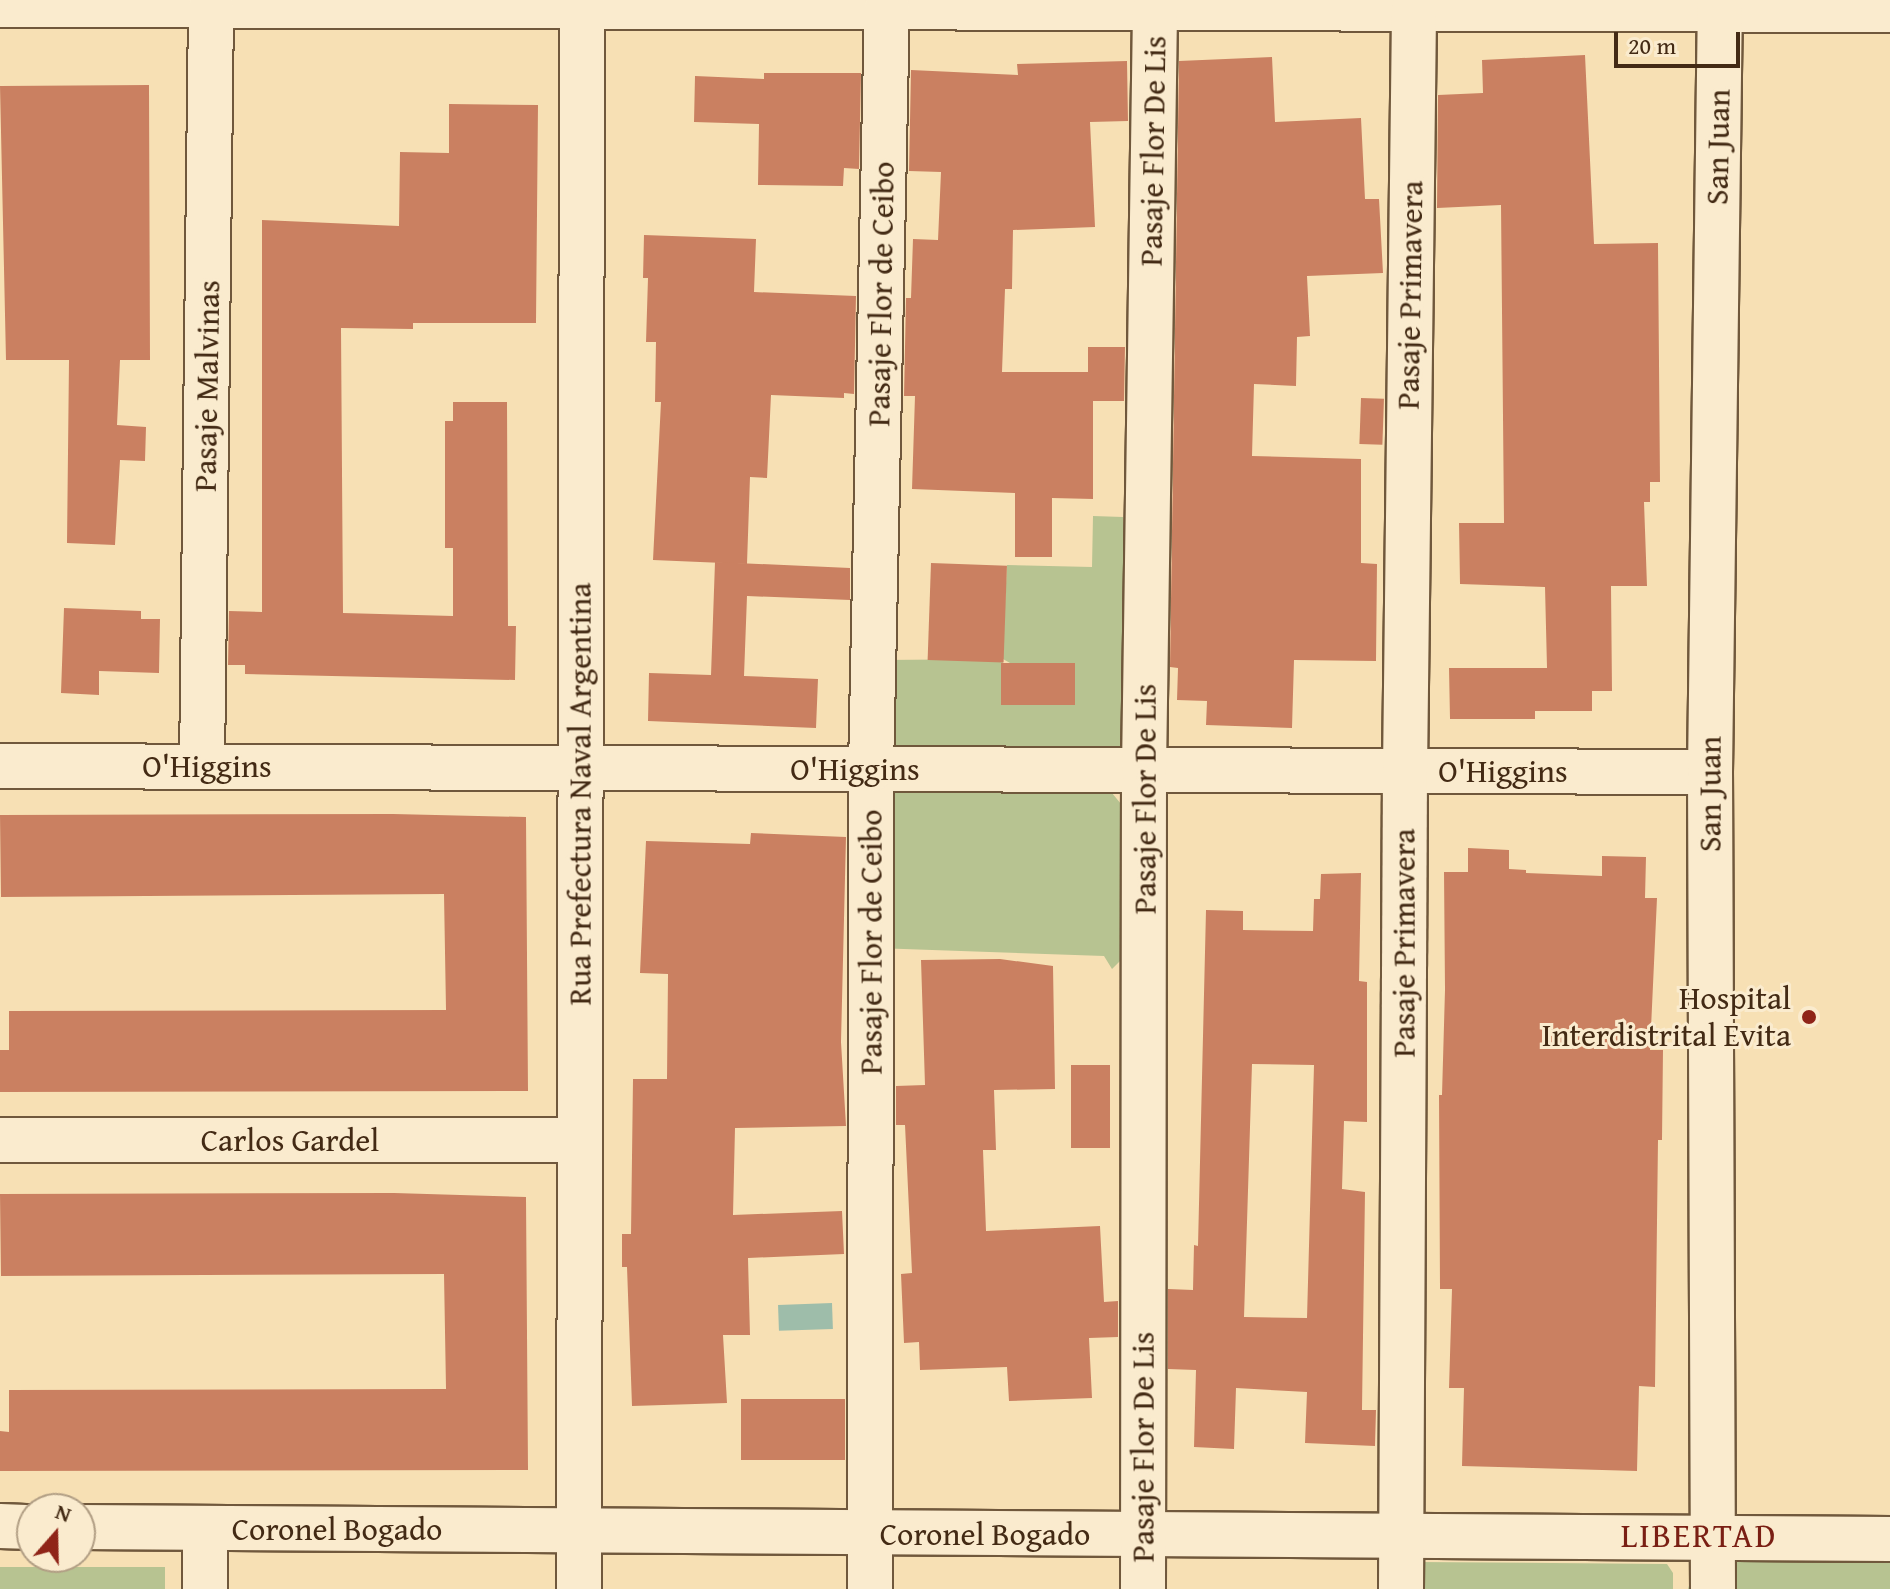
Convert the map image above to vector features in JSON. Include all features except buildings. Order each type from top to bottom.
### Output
[{"type":"street","points":[[0,5],[582,3],[1414,9],[1720,5],[1890,10]]},
{"type":"street","name":"Rua Prefectura Naval Argentina","points":[[579,1589],[582,3]]},
{"type":"street","name":"San Juan","points":[[1713,1589],[1710,772],[1720,5]]},
{"type":"street","name":"Pasaje Malvinas","points":[[202,766],[211,6]]},
{"type":"street","name":"Pasaje Flor de Ceibo","points":[[870,1589],[871,769],[887,7]]},
{"type":"street","name":"Pasaje Flor De Lis","points":[[1143,1589],[1144,770],[1155,8]]},
{"type":"street","name":"Pasaje Primavera","points":[[1401,1589],[1405,771],[1414,9]]},
{"type":"street","name":"O'Higgins","points":[[0,766],[1710,772]]},
{"type":"street","name":"Carlos Gardel","points":[[0,1140],[579,1140]]},
{"type":"street","name":"Coronel Bogado","points":[[96,1527],[1890,1539]]},
{"type":"street","points":[[205,1528],[205,1589]]},
{"type":"green space","points":[[1093,516],[1123,517],[1126,749],[883,751],[882,660],[1002,659],[1007,565],[1092,567]],"holes":[[[1003,659],[1010,663],[1075,663],[1075,705],[1001,705]]]},
{"type":"green space","points":[[1107,787],[1126,810],[1127,954],[1112,969],[1104,956],[875,948],[874,790]]},
{"type":"green space","points":[[1713,1558],[1890,1558],[1890,1589],[1688,1589],[1692,1576]]},
{"type":"green space","points":[[1417,1562],[1667,1564],[1673,1573],[1673,1589],[1417,1589]]},
{"type":"green space","points":[[0,1567],[16,1567],[16,1573],[96,1573],[96,1567],[165,1567],[165,1589],[0,1589]]},
{"type":"shaded area","points":[[832,1303],[833,1329],[779,1331],[778,1305]]},
{"type":"place","name":"Hospital Interdistrital Evita","points":[[1809,1017]]},
{"type":"district","name":"LIBERTAD","points":[[1699,1535]]}]
